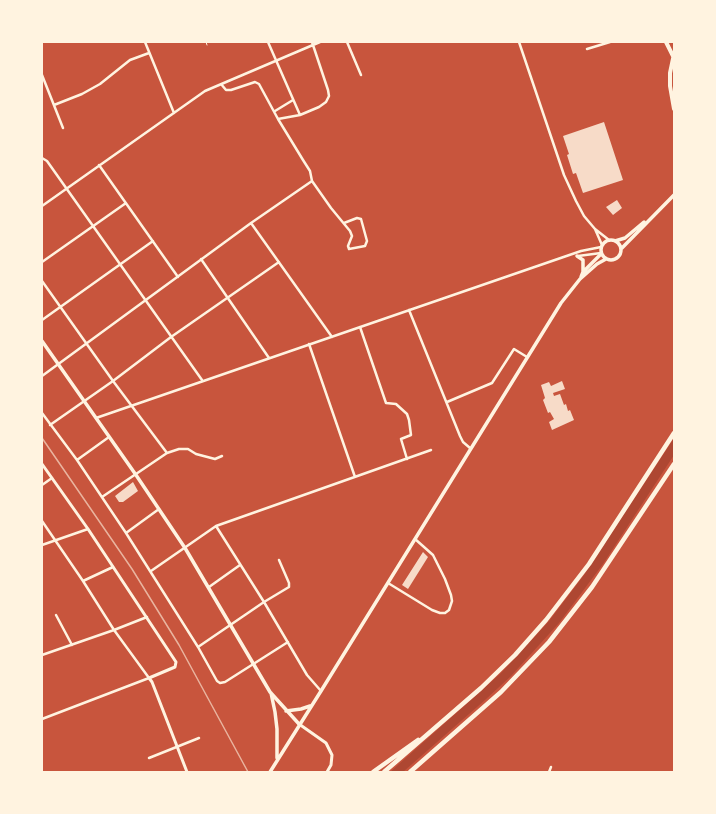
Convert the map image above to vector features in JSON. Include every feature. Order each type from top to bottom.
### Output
[{"type":"highway","points":[[384,772],[481,688],[509,660],[561,601],[602,544],[674,433]]},
{"type":"highway","points":[[410,772],[501,692],[549,642],[601,575],[674,464]]},
{"type":"highway","points":[[373,772],[442,723]]},
{"type":"main road","points":[[666,42],[674,55],[670,80],[674,109]]},
{"type":"main road","points":[[601,253],[610,261],[615,260],[621,253],[621,249],[674,195]]},
{"type":"main road","points":[[580,279],[583,272],[601,253],[602,246],[605,242],[625,238],[662,207]]},
{"type":"main road","points":[[615,241],[619,244],[621,249]]},
{"type":"main road","points":[[577,256],[583,260],[583,272]]},
{"type":"main road","points":[[270,772],[561,303],[580,279],[597,264],[606,259]]},
{"type":"main road","points":[[42,340],[185,548],[270,692],[299,724]]},
{"type":"main road","points":[[270,692],[277,728],[277,760]]},
{"type":"main road","points":[[286,711],[310,706]]},
{"type":"street","points":[[145,42],[174,113]]},
{"type":"street","points":[[268,42],[300,115]]},
{"type":"street","points":[[42,206],[205,91],[312,44],[320,42]]},
{"type":"street","points":[[347,42],[361,75]]},
{"type":"street","points":[[519,42],[564,175],[582,212],[595,229],[609,240]]},
{"type":"street","points":[[587,49],[608,42]]},
{"type":"street","points":[[278,119],[300,115],[323,105],[329,96],[312,44]]},
{"type":"street","points":[[54,106],[82,94],[100,84],[130,60],[149,52]]},
{"type":"street","points":[[42,75],[63,128]]},
{"type":"street","points":[[221,84],[226,90],[231,90],[255,82],[259,84],[278,119],[310,171],[312,182],[350,231],[352,236],[348,246],[349,249],[351,250],[365,246],[367,241],[361,219],[357,218],[344,223]]},
{"type":"street","points":[[275,111],[293,100]]},
{"type":"street","points":[[42,158],[47,161],[202,380]]},
{"type":"street","points":[[99,166],[178,277]]},
{"type":"street","points":[[42,376],[251,223],[312,182]]},
{"type":"street","points":[[42,262],[126,203]]},
{"type":"street","points":[[251,223],[332,337]]},
{"type":"street","points":[[96,418],[131,404],[332,337],[581,251],[602,246],[595,229]]},
{"type":"street","points":[[42,320],[153,241]]},
{"type":"street","points":[[570,256],[601,253]]},
{"type":"street","points":[[201,259],[269,358]]},
{"type":"street","points":[[50,425],[113,381],[171,337],[279,262]]},
{"type":"street","points":[[42,281],[86,344],[167,453]]},
{"type":"street","points":[[409,310],[463,442],[470,448]]},
{"type":"street","points":[[360,327],[386,403],[396,404],[406,414],[409,420],[411,435],[401,439],[408,459]]},
{"type":"street","points":[[309,344],[354,477]]},
{"type":"street","points":[[447,402],[492,383],[514,349],[527,357]]},
{"type":"street","points":[[42,413],[77,460],[151,571],[198,647],[217,681],[220,683],[225,682],[288,642]]},
{"type":"street","points":[[77,460],[110,437]]},
{"type":"street","points":[[102,497],[167,453],[179,449],[188,449],[196,454],[215,459],[222,456]]},
{"type":"street","points":[[151,571],[216,526],[431,450]]},
{"type":"street","points":[[42,464],[88,529],[176,662],[176,666],[149,678],[42,719]]},
{"type":"street","points":[[42,485],[52,478]]},
{"type":"street","points":[[126,533],[159,509]]},
{"type":"street","points":[[42,521],[56,540],[114,630],[152,682],[187,772]]},
{"type":"street","points":[[216,526],[264,602],[307,675],[321,691]]},
{"type":"street","points":[[42,545],[88,529]]},
{"type":"street","points":[[388,583],[432,610],[445,613],[449,610],[452,601],[445,579],[433,555],[415,539]]},
{"type":"street","points":[[198,647],[231,626],[264,602],[289,587],[289,583],[279,560]]},
{"type":"street","points":[[208,587],[240,565]]},
{"type":"street","points":[[83,581],[113,567]]},
{"type":"street","points":[[56,615],[72,645]]},
{"type":"street","points":[[42,655],[147,617]]},
{"type":"street","points":[[299,724],[326,743],[332,755],[331,765],[327,772]]},
{"type":"street","points":[[149,758],[199,738]]},
{"type":"street","points":[[549,772],[551,767]]},
{"type":"shaded area","points":[[674,438],[674,455],[603,564],[559,623],[511,676],[485,700],[403,772],[390,772],[501,673],[549,621],[584,575]]},
{"type":"building","points":[[604,122],[623,180],[583,193],[576,173],[573,174],[567,155],[569,154],[563,136]]},
{"type":"building","points":[[617,200],[622,208],[613,215],[606,207]]},
{"type":"building","points":[[562,381],[565,389],[553,393],[554,396],[560,394],[564,405],[566,404],[568,411],[570,410],[574,420],[552,430],[549,422],[554,419],[550,412],[548,413],[543,400],[545,398],[541,385],[549,382],[551,386]]},
{"type":"building","points":[[133,482],[138,491],[123,502],[119,502],[115,496]]},
{"type":"building","points":[[423,552],[428,557],[408,589],[402,585]]},
{"type":"railway","points":[[42,438],[132,569],[179,645],[248,772]]}]
